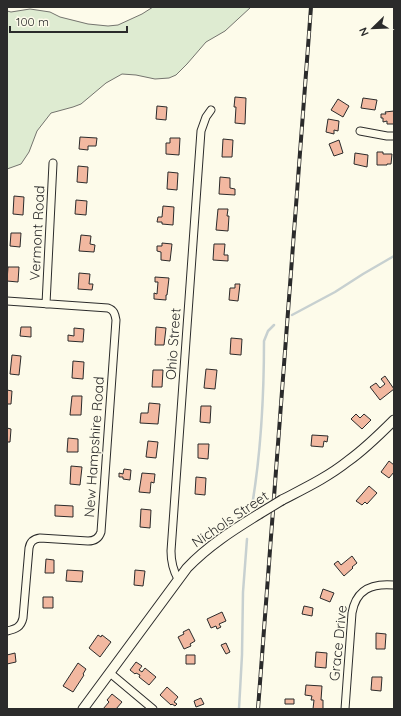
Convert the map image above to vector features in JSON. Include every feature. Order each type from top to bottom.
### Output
[{"type":"street","name":"Ohio Street","points":[[178,579],[172,565],[171,543],[202,131],[206,117],[211,110]]},
{"type":"street","points":[[360,131],[394,136]]},
{"type":"street","name":"Vermont Road","points":[[46,304],[53,163]]},
{"type":"street","name":"New Hampshire Road","points":[[7,301],[108,308],[111,309],[116,316],[100,535],[94,541],[40,538],[35,538],[32,541],[29,548],[23,618],[20,626],[13,630],[7,631]]},
{"type":"street","name":"Nichols Street","points":[[83,709],[178,579],[197,558],[232,531],[282,500],[322,479],[347,462],[369,445],[394,420]]},
{"type":"street","name":"Grace Drive","points":[[345,709],[354,602],[361,593],[370,587],[381,584],[394,585]]},
{"type":"street","points":[[110,673],[152,709]]},
{"type":"green space","points":[[153,7],[251,7],[225,31],[206,42],[176,75],[169,78],[155,79],[122,74],[106,83],[81,104],[51,113],[37,131],[29,152],[21,164],[7,169],[7,11],[11,12],[30,9],[50,12],[60,17],[88,24],[108,26],[118,25]]},
{"type":"building","points":[[235,97],[246,98],[245,124],[235,123]]},
{"type":"building","points":[[363,98],[377,100],[375,110],[361,108]]},
{"type":"building","points":[[338,99],[349,106],[343,117],[331,110]]},
{"type":"building","points":[[157,106],[167,107],[166,120],[156,119]]},
{"type":"building","points":[[394,111],[394,124],[387,124],[387,121],[383,122],[381,114]]},
{"type":"building","points":[[328,119],[339,121],[338,131],[334,130],[334,134],[326,132]]},
{"type":"building","points":[[80,137],[97,138],[96,146],[88,146],[88,150],[79,149]]},
{"type":"building","points":[[170,138],[180,138],[179,155],[166,154],[166,143],[170,143]]},
{"type":"building","points":[[223,139],[233,140],[232,157],[222,157]]},
{"type":"building","points":[[339,140],[343,153],[334,156],[329,144]]},
{"type":"building","points":[[377,152],[392,154],[391,164],[377,165]]},
{"type":"building","points":[[355,153],[368,155],[367,167],[354,164]]},
{"type":"building","points":[[78,166],[88,167],[87,183],[77,182]]},
{"type":"building","points":[[168,172],[178,173],[177,190],[167,189]]},
{"type":"building","points":[[220,177],[230,178],[230,188],[235,189],[235,195],[219,194]]},
{"type":"building","points":[[14,196],[24,197],[23,215],[13,214]]},
{"type":"building","points":[[76,200],[87,201],[86,215],[75,214]]},
{"type":"building","points":[[163,206],[174,207],[173,225],[157,222],[158,217],[162,217]]},
{"type":"building","points":[[218,209],[228,209],[228,231],[216,230]]},
{"type":"building","points":[[11,233],[21,233],[20,247],[10,246]]},
{"type":"building","points":[[81,235],[91,236],[90,244],[95,245],[94,252],[79,251]]},
{"type":"building","points":[[162,243],[172,244],[170,261],[161,260],[161,252],[157,251],[157,246],[162,246]]},
{"type":"building","points":[[214,244],[225,244],[224,255],[228,255],[228,261],[213,260]]},
{"type":"building","points":[[8,267],[19,267],[18,282],[7,281]]},
{"type":"building","points":[[79,273],[90,274],[89,284],[93,284],[92,290],[78,289]]},
{"type":"building","points":[[155,277],[169,278],[166,300],[154,299],[154,293],[157,294],[158,282],[155,282]]},
{"type":"building","points":[[235,284],[240,284],[238,301],[229,300],[230,288],[235,288]]},
{"type":"building","points":[[21,327],[31,327],[31,337],[20,336]]},
{"type":"building","points":[[156,327],[166,328],[164,345],[155,345]]},
{"type":"building","points":[[74,328],[84,329],[83,342],[68,341],[68,335],[74,336]]},
{"type":"building","points":[[231,338],[242,339],[241,355],[230,354]]},
{"type":"building","points":[[12,355],[21,356],[19,375],[10,374]]},
{"type":"building","points":[[73,361],[84,362],[83,379],[72,378]]},
{"type":"building","points":[[206,369],[217,370],[215,389],[204,388]]},
{"type":"building","points":[[153,370],[163,370],[162,387],[152,387]]},
{"type":"building","points":[[385,376],[394,389],[380,400],[370,387],[376,383],[380,388],[385,384],[381,379]]},
{"type":"building","points":[[7,390],[12,391],[11,404],[7,404]]},
{"type":"building","points":[[72,396],[82,396],[81,415],[70,415]]},
{"type":"building","points":[[149,403],[160,404],[158,424],[140,423],[141,413],[148,413]]},
{"type":"building","points":[[201,406],[211,406],[210,423],[200,422]]},
{"type":"building","points":[[356,414],[360,418],[364,414],[371,420],[362,429],[351,419]]},
{"type":"building","points":[[7,428],[11,429],[10,442],[7,442]]},
{"type":"building","points":[[312,435],[328,436],[327,442],[324,441],[323,447],[311,446]]},
{"type":"building","points":[[68,438],[78,439],[78,452],[67,452]]},
{"type":"building","points":[[148,441],[158,442],[156,458],[146,457]]},
{"type":"building","points":[[198,444],[209,444],[208,459],[198,458]]},
{"type":"building","points":[[389,461],[394,465],[394,472],[389,478],[381,472]]},
{"type":"building","points":[[71,466],[82,467],[80,485],[70,484]]},
{"type":"building","points":[[124,469],[131,470],[130,480],[119,477],[119,473],[123,474]]},
{"type":"building","points":[[142,473],[155,474],[154,483],[151,482],[150,493],[139,492]]},
{"type":"building","points":[[196,477],[206,478],[205,495],[195,494]]},
{"type":"building","points":[[369,486],[377,493],[367,504],[365,502],[362,505],[356,501]]},
{"type":"building","points":[[55,505],[73,506],[73,517],[55,516]]},
{"type":"building","points":[[141,509],[151,510],[150,528],[140,527]]},
{"type":"building","points":[[352,556],[357,563],[344,576],[334,564],[338,561],[341,565]]},
{"type":"building","points":[[46,559],[54,560],[54,573],[45,573]]},
{"type":"building","points":[[67,570],[83,571],[82,582],[66,581]]},
{"type":"building","points":[[135,570],[145,571],[143,586],[134,585]]},
{"type":"building","points":[[323,589],[334,593],[330,602],[320,598]]},
{"type":"building","points":[[43,597],[53,597],[53,608],[43,608]]},
{"type":"building","points":[[304,606],[313,608],[312,616],[302,614]]},
{"type":"building","points":[[222,612],[226,621],[219,624],[221,627],[217,629],[216,626],[211,628],[207,619]]},
{"type":"building","points":[[189,629],[195,641],[190,644],[191,646],[184,649],[178,637]]},
{"type":"building","points":[[376,633],[386,634],[385,649],[376,649]]},
{"type":"building","points":[[98,635],[101,637],[102,635],[111,642],[100,657],[89,648]]},
{"type":"building","points":[[226,643],[230,652],[226,654],[221,645]]},
{"type":"building","points":[[316,652],[327,653],[326,668],[315,667]]},
{"type":"building","points":[[15,653],[16,662],[7,664],[7,655]]},
{"type":"building","points":[[186,655],[195,655],[195,664],[186,664]]},
{"type":"building","points":[[136,662],[142,666],[139,670],[142,672],[145,668],[156,677],[149,685],[139,677],[140,675],[135,674],[130,670]]},
{"type":"building","points":[[78,663],[86,669],[83,674],[84,675],[73,692],[63,686]]},
{"type":"building","points":[[372,677],[382,677],[381,691],[371,690]]},
{"type":"building","points":[[306,685],[322,686],[321,700],[323,700],[323,709],[313,709],[314,700],[311,700],[312,696],[305,695]]},
{"type":"building","points":[[167,687],[178,697],[174,702],[177,704],[175,706],[172,704],[171,705],[160,695]]},
{"type":"building","points":[[112,694],[122,702],[116,709],[103,709],[109,702],[107,700]]},
{"type":"building","points":[[201,698],[204,704],[196,707],[194,701]]},
{"type":"building","points":[[285,699],[294,699],[294,704],[285,704]]},
{"type":"waterway","points":[[292,315],[335,292],[394,256]]},
{"type":"waterway","points":[[252,506],[258,465],[261,424],[264,341],[268,331],[274,325]]},
{"type":"waterway","points":[[239,709],[243,592],[247,539]]},
{"type":"railway","points":[[258,709],[311,7]]}]
